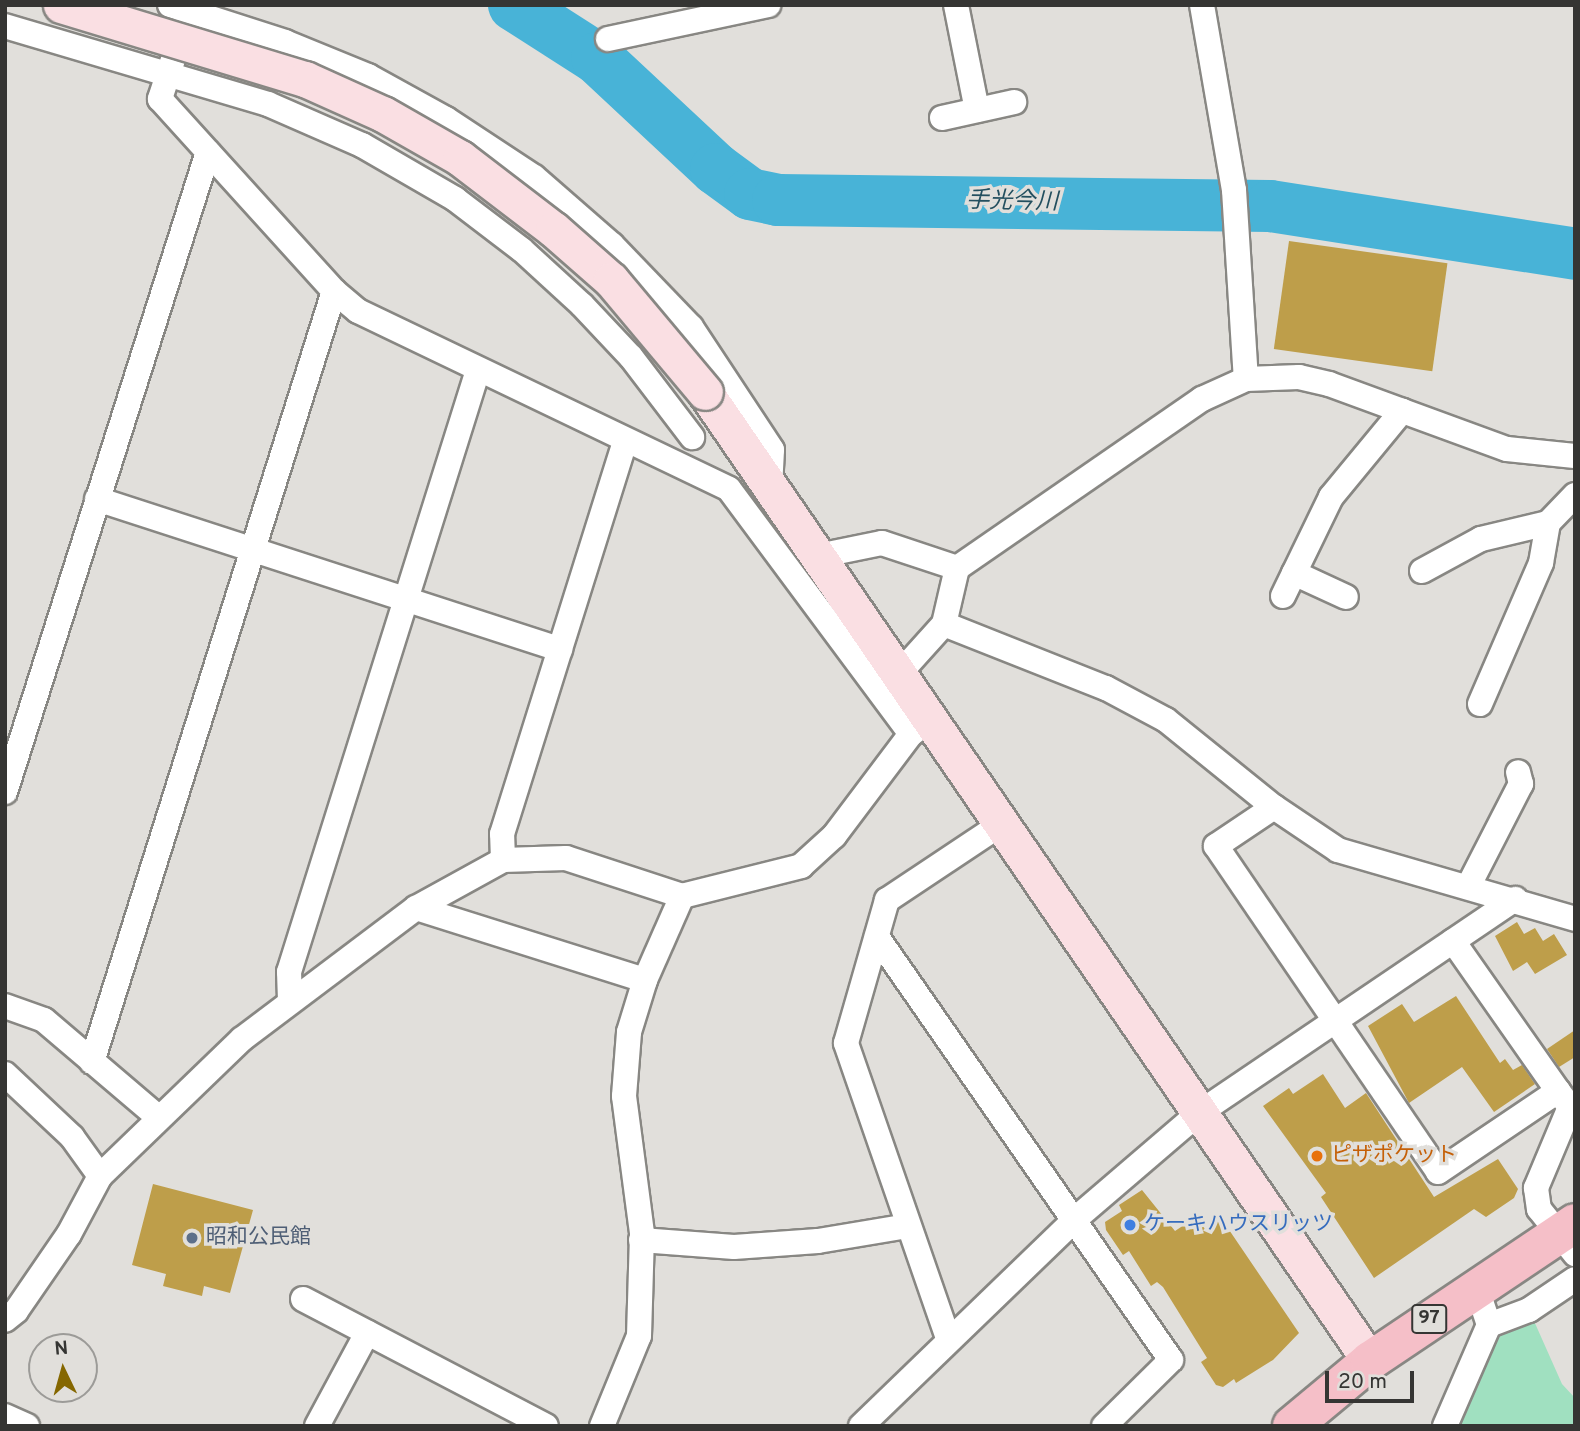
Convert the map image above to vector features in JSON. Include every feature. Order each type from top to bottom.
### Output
[{"type":"main road","name":"97","points":[[1292,1426],[1370,1361],[1476,1286],[1569,1236]]},
{"type":"street","points":[[5,16],[8,5]]},
{"type":"street","points":[[61,5],[305,79],[383,114],[460,158],[611,279],[714,404],[898,675],[920,727]]},
{"type":"street","points":[[608,39],[768,5]]},
{"type":"street","points":[[956,5],[977,110]]},
{"type":"street","points":[[1202,5],[1234,190],[1246,379]]},
{"type":"street","points":[[770,486],[772,450],[691,327],[612,244],[534,177],[446,119],[368,76],[184,7],[169,74],[160,99],[334,292],[358,311],[625,442],[729,489],[1000,825],[1370,1361]]},
{"type":"street","points":[[5,26],[268,104],[362,145],[455,199],[522,250],[582,305],[631,357],[692,437]]},
{"type":"street","points":[[942,118],[1014,102]]},
{"type":"street","points":[[5,792],[208,152]]},
{"type":"street","points":[[92,1062],[334,292]]},
{"type":"street","points":[[290,1000],[289,972],[478,370]]},
{"type":"street","points":[[898,675],[944,624],[957,568],[1202,399],[1246,379],[1299,377],[1507,449],[1575,456]]},
{"type":"street","points":[[661,459],[692,437],[714,404]]},
{"type":"street","points":[[1283,596],[1331,497],[1402,411]]},
{"type":"street","points":[[503,860],[502,834],[625,442]]},
{"type":"street","points":[[1422,571],[1481,539],[1548,523],[1575,495]]},
{"type":"street","points":[[97,499],[560,649]]},
{"type":"street","points":[[1480,704],[1541,563],[1548,523]]},
{"type":"street","points":[[818,556],[883,543],[957,568]]},
{"type":"street","points":[[1294,573],[1346,597]]},
{"type":"street","points":[[944,624],[1106,688],[1166,720],[1274,807],[1338,850],[1378,864],[1469,885],[1575,919]]},
{"type":"street","points":[[5,1320],[16,1311],[69,1234],[100,1177],[159,1118],[290,1000],[416,908],[503,860],[566,858],[682,896],[801,866],[834,836],[920,727]]},
{"type":"street","points":[[1469,885],[1521,784],[1518,772]]},
{"type":"street","points":[[1274,807],[1216,846],[1438,1172],[1558,1091]]},
{"type":"street","points":[[948,1338],[846,1043],[887,900],[1000,825]]},
{"type":"street","points":[[602,1426],[639,1336],[641,1240],[624,1096],[629,1032],[645,980],[682,896]]},
{"type":"street","points":[[862,1426],[948,1338],[1074,1220],[1199,1113],[1515,899]]},
{"type":"street","points":[[416,908],[645,980]]},
{"type":"street","points":[[877,937],[1171,1360],[1104,1426]]},
{"type":"street","points":[[1453,941],[1570,1107],[1536,1188],[1539,1209],[1569,1236]]},
{"type":"street","points":[[5,1006],[44,1020],[159,1118]]},
{"type":"street","points":[[5,1074],[72,1137],[100,1177]]},
{"type":"street","points":[[641,1240],[734,1247],[818,1241],[908,1226]]},
{"type":"street","points":[[1489,1325],[1529,1310],[1575,1279]]},
{"type":"street","points":[[1445,1426],[1489,1325],[1476,1286]]},
{"type":"street","points":[[303,1300],[546,1426]]},
{"type":"street","points":[[317,1426],[367,1333]]},
{"type":"street","points":[[5,1416],[27,1426]]},
{"type":"green space","points":[[1534,1321],[1562,1384],[1575,1398],[1575,1426],[1460,1426],[1498,1335]]},
{"type":"building","points":[[1289,241],[1447,263],[1432,371],[1274,349]]},
{"type":"building","points":[[1517,922],[1524,934],[1535,928],[1543,941],[1554,934],[1567,955],[1535,974],[1527,962],[1513,971],[1495,936]]},
{"type":"building","points":[[1456,996],[1500,1063],[1505,1059],[1513,1070],[1522,1065],[1535,1084],[1494,1112],[1462,1067],[1409,1103],[1368,1026],[1402,1004],[1414,1022]]},
{"type":"building","points":[[1575,1030],[1575,1057],[1559,1067],[1547,1049]]},
{"type":"building","points":[[1323,1074],[1345,1108],[1366,1093],[1434,1197],[1498,1159],[1518,1189],[1514,1198],[1486,1217],[1474,1209],[1374,1278],[1321,1197],[1326,1193],[1263,1106],[1289,1088],[1293,1094]]},
{"type":"building","name":"昭和公民館","points":[[153,1184],[253,1210],[230,1293],[204,1286],[202,1296],[163,1286],[166,1274],[132,1265]]},
{"type":"building","points":[[1142,1190],[1175,1231],[1196,1217],[1205,1229],[1221,1218],[1299,1333],[1273,1360],[1236,1383],[1234,1379],[1223,1387],[1216,1385],[1201,1362],[1207,1358],[1163,1287],[1157,1282],[1151,1286],[1129,1251],[1123,1255],[1106,1230],[1105,1222],[1122,1211],[1119,1205]]},
{"type":"waterway","name":"手光今川","points":[[514,5],[597,58],[716,169],[750,194],[778,200],[1270,206],[1575,254]]},
{"type":"place","name":"ピザポケット","points":[[1317,1156]]},
{"type":"place","name":"ケーキハウスリッツ","points":[[1130,1225]]},
{"type":"place","name":"昭和公民館","points":[[192,1238]]}]
